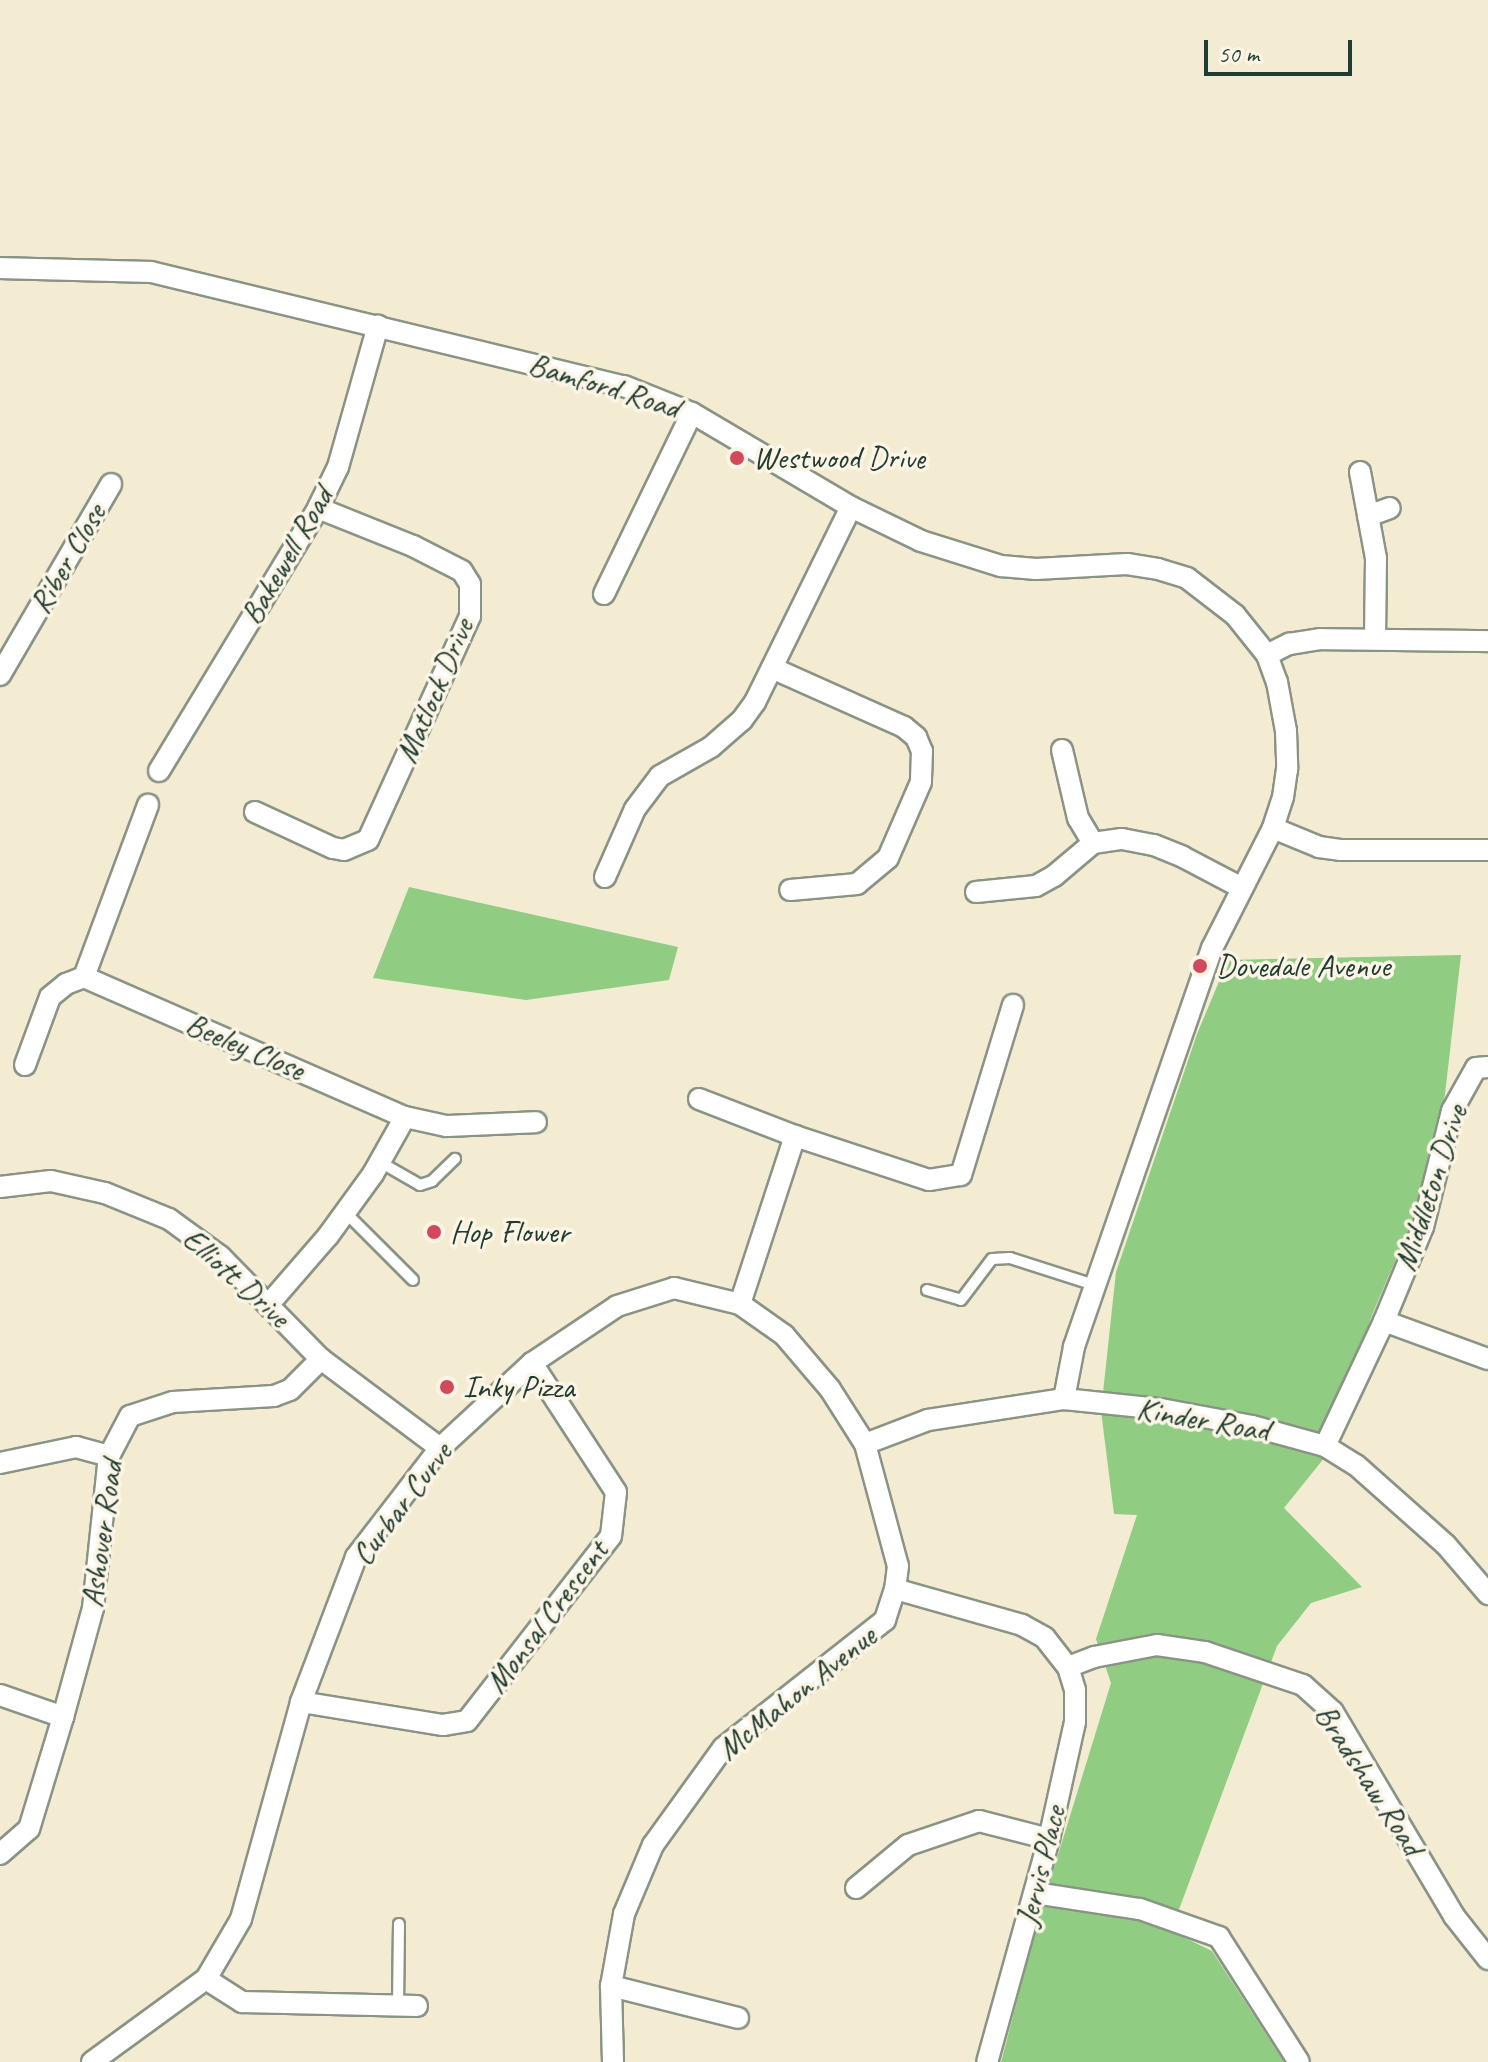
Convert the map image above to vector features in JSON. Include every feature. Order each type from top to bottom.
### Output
[{"type":"street","name":"Bamford Road","points":[[0,268],[151,272],[624,386],[692,413],[851,507],[921,541],[1001,566],[1036,569],[1127,564],[1187,578],[1235,615],[1267,655],[1286,731],[1287,769],[1273,828],[1212,948],[1097,1286]]},
{"type":"street","name":"Bakewell Road","points":[[159,771],[318,508],[338,467],[351,430],[378,326]]},
{"type":"street","points":[[604,594],[692,413]]},
{"type":"street","points":[[1360,472],[1378,581],[1375,639]]},
{"type":"street","name":"Riber Close","points":[[0,675],[111,484]]},
{"type":"street","points":[[605,877],[635,809],[660,776],[711,747],[742,720],[772,668],[851,507]]},
{"type":"street","name":"Matlock Drive","points":[[255,812],[333,848],[355,847],[368,840],[470,616],[470,584],[462,571],[413,546],[318,508]]},
{"type":"street","points":[[1368,516],[1390,508]]},
{"type":"street","points":[[1267,655],[1299,641],[1488,641]]},
{"type":"street","points":[[772,668],[904,727],[916,737],[922,751],[921,782],[888,858],[857,884],[790,890]]},
{"type":"street","points":[[1062,750],[1078,818],[1093,843]]},
{"type":"street","points":[[25,1065],[50,997],[66,984],[84,977],[148,805]]},
{"type":"street","points":[[1273,828],[1319,847],[1340,850],[1488,850]]},
{"type":"street","points":[[976,892],[1036,886],[1054,876],[1093,843],[1122,839],[1154,845],[1242,888]]},
{"type":"street","name":"Beeley Close","points":[[84,977],[405,1117],[446,1126],[536,1122]]},
{"type":"street","points":[[699,1099],[795,1136],[929,1180],[961,1175],[1013,1005]]},
{"type":"street","name":"Middleton Drive","points":[[1325,1446],[1384,1321],[1423,1227],[1452,1111],[1476,1068],[1488,1067]]},
{"type":"street","points":[[269,1304],[345,1212],[380,1162],[405,1117]]},
{"type":"street","points":[[740,1304],[795,1136]]},
{"type":"street","name":"Elliott Drive","points":[[0,1187],[51,1181],[105,1193],[169,1219],[220,1256],[321,1359],[440,1448]]},
{"type":"street","points":[[1064,1399],[1074,1347],[1097,1286]]},
{"type":"street","name":"Curbar Curve","points":[[92,2062],[206,1979],[241,1919],[301,1702],[356,1557],[440,1448],[532,1363],[617,1306],[674,1288],[740,1304],[784,1335],[830,1389],[865,1444]]},
{"type":"street","points":[[1384,1321],[1488,1359]]},
{"type":"street","name":"Ashover Road","points":[[0,1854],[29,1829],[63,1717],[93,1608],[109,1456],[130,1416],[173,1402],[274,1396],[290,1390],[321,1359]]},
{"type":"street","name":"Monsal Crescent","points":[[301,1702],[443,1725],[467,1721],[611,1536],[616,1492],[532,1363]]},
{"type":"street","name":"Kinder Road","points":[[865,1444],[928,1420],[1064,1399],[1161,1409],[1252,1426],[1325,1446],[1356,1465],[1446,1545],[1488,1594]]},
{"type":"street","name":"McMahon Avenue","points":[[613,2062],[611,1986],[624,1914],[653,1845],[723,1748],[885,1620],[895,1589],[898,1566],[865,1444]]},
{"type":"street","points":[[0,1463],[76,1447],[109,1456]]},
{"type":"street","name":"McMahon Avenue","points":[[895,1589],[1022,1625],[1045,1638],[1068,1667]]},
{"type":"street","name":"Bradshaw Road","points":[[1068,1667],[1094,1657],[1157,1645],[1205,1652],[1303,1685],[1333,1712],[1454,1916],[1488,1959]]},
{"type":"street","name":"Jervis Place","points":[[987,2062],[1049,1839],[1075,1722],[1075,1690],[1068,1667]]},
{"type":"street","points":[[0,1695],[63,1717]]},
{"type":"street","points":[[856,1888],[908,1845],[979,1821],[1049,1839]]},
{"type":"street","points":[[1035,1893],[1140,1909],[1219,1937],[1299,2062]]},
{"type":"street","points":[[206,1979],[242,2002],[407,2006]]},
{"type":"street","points":[[611,1986],[738,2018]]},
{"type":"lane","points":[[380,1162],[420,1185],[432,1181],[455,1159]]},
{"type":"lane","points":[[345,1212],[413,1280]]},
{"type":"lane","points":[[927,1290],[961,1300],[992,1259],[1010,1258],[1097,1286]]},
{"type":"lane","points":[[399,1924],[407,2006]]},
{"type":"green space","points":[[409,887],[678,947],[669,980],[526,1000],[373,978]]},
{"type":"green space","points":[[1461,955],[1444,1103],[1410,1226],[1372,1315],[1325,1457],[1284,1508],[1362,1587],[1311,1603],[1277,1646],[1171,1931],[1212,1951],[1284,2062],[1001,2062],[1041,1910],[1111,1683],[1096,1639],[1137,1515],[1114,1514],[1101,1411],[1116,1272],[1197,1034],[1228,960]]},
{"type":"place","name":"Westwood Drive","points":[[737,458]]},
{"type":"place","name":"Dovedale Avenue","points":[[1200,966]]},
{"type":"place","name":"Hop Flower","points":[[434,1232]]},
{"type":"place","name":"Inky Pizza","points":[[447,1387]]}]
